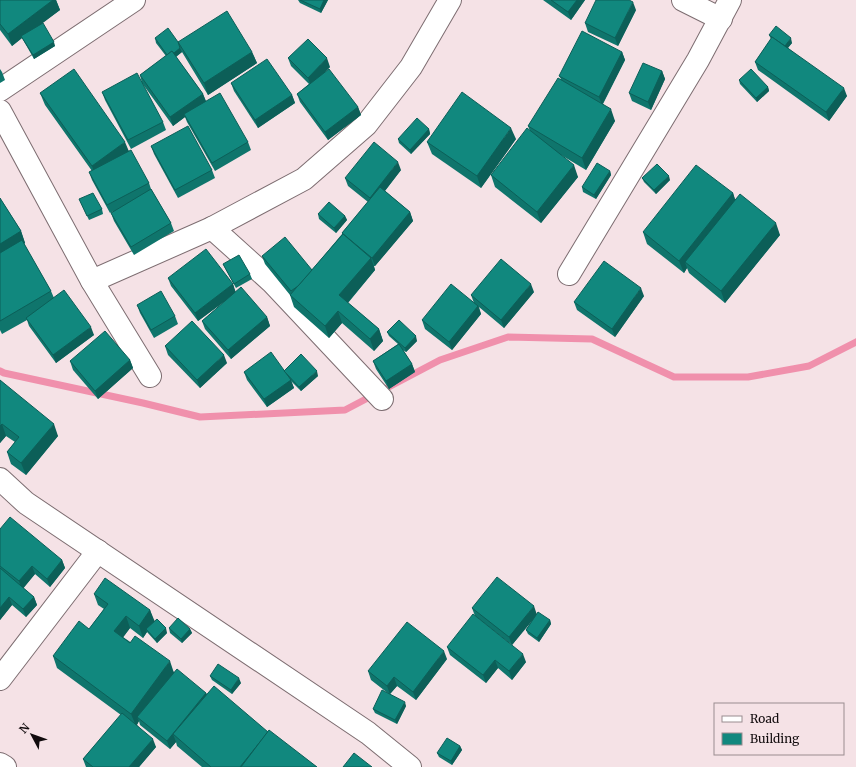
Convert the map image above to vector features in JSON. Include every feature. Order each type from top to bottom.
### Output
[{"type":"street","points":[[0,90],[134,0]]},
{"type":"street","points":[[92,281],[212,228],[304,179],[366,125],[411,67],[450,0]]},
{"type":"street","points":[[569,274],[698,60],[725,9],[683,0]]},
{"type":"street","points":[[0,110],[92,281],[150,376]]},
{"type":"street","points":[[212,228],[272,282],[382,399]]},
{"type":"street","points":[[0,479],[26,503],[368,732],[410,767]]},
{"type":"street","points":[[0,679],[98,551]]},
{"type":"street","points":[[0,764],[5,767]]},
{"type":"building","points":[[0,0],[53,0],[8,34],[0,24]]},
{"type":"building","points":[[300,0],[324,0],[320,9]]},
{"type":"building","points":[[551,0],[577,0],[568,12]]},
{"type":"building","points":[[596,0],[629,0],[633,2],[615,38],[585,23]]},
{"type":"building","points":[[227,11],[252,52],[204,83],[178,42]]},
{"type":"building","points":[[43,23],[54,42],[33,55],[21,36]]},
{"type":"building","points":[[776,26],[791,38],[785,46],[769,35]]},
{"type":"building","points":[[168,28],[178,42],[180,48],[174,53],[172,51],[167,55],[155,38]]},
{"type":"building","points":[[582,31],[622,52],[599,97],[559,76]]},
{"type":"building","points":[[772,37],[844,88],[826,112],[755,62]]},
{"type":"building","points":[[308,39],[327,58],[308,78],[288,58]]},
{"type":"building","points":[[172,51],[203,94],[170,117],[140,75]]},
{"type":"building","points":[[267,59],[292,95],[255,120],[231,83]]},
{"type":"building","points":[[643,63],[662,71],[648,102],[629,93]]},
{"type":"building","points":[[74,69],[125,142],[92,166],[40,93]]},
{"type":"building","points":[[329,69],[358,107],[325,132],[297,94]]},
{"type":"building","points":[[751,69],[768,87],[756,98],[739,80]]},
{"type":"building","points":[[137,73],[163,122],[128,140],[102,92]]},
{"type":"building","points":[[558,78],[611,109],[582,158],[528,126]]},
{"type":"building","points":[[462,92],[511,128],[477,176],[427,142]]},
{"type":"building","points":[[220,93],[248,142],[212,163],[184,114]]},
{"type":"building","points":[[417,118],[429,129],[410,150],[398,139]]},
{"type":"building","points":[[188,126],[212,170],[175,190],[151,146]]},
{"type":"building","points":[[527,128],[574,165],[537,212],[491,175]]},
{"type":"building","points":[[374,142],[398,162],[370,198],[345,178]]},
{"type":"building","points":[[131,150],[149,183],[107,205],[89,172]]},
{"type":"building","points":[[597,163],[610,171],[594,195],[582,187]]},
{"type":"building","points":[[657,164],[669,176],[654,190],[642,178]]},
{"type":"building","points":[[696,165],[733,193],[679,261],[643,232]]},
{"type":"building","points":[[380,187],[410,212],[372,258],[342,233]]},
{"type":"building","points":[[151,189],[171,223],[131,247],[111,213]]},
{"type":"building","points":[[93,193],[102,209],[87,216],[79,199]]},
{"type":"building","points":[[740,194],[776,223],[721,291],[685,262]]},
{"type":"building","points":[[0,198],[21,231],[0,244]]},
{"type":"building","points":[[329,202],[345,216],[334,228],[318,214]]},
{"type":"building","points":[[343,234],[371,258],[339,295],[379,329],[370,339],[338,311],[325,326],[290,295]]},
{"type":"building","points":[[285,237],[312,270],[298,286],[291,291],[262,256]]},
{"type":"building","points":[[22,240],[51,291],[0,321],[0,253]]},
{"type":"building","points":[[206,249],[233,284],[195,313],[168,278]]},
{"type":"building","points":[[239,255],[250,274],[234,284],[223,264]]},
{"type":"building","points":[[501,259],[531,284],[501,320],[471,295]]},
{"type":"building","points":[[604,261],[641,288],[612,329],[574,302]]},
{"type":"building","points":[[451,284],[478,306],[449,342],[422,320]]},
{"type":"building","points":[[241,287],[267,317],[228,350],[202,321]]},
{"type":"building","points":[[64,290],[91,327],[53,355],[26,318]]},
{"type":"building","points":[[161,291],[175,316],[151,330],[137,305]]},
{"type":"building","points":[[399,320],[416,336],[405,348],[387,332]]},
{"type":"building","points":[[192,321],[224,355],[197,380],[165,346]]},
{"type":"building","points":[[105,331],[130,360],[95,391],[70,361]]},
{"type":"building","points":[[399,344],[412,364],[386,381],[373,361]]},
{"type":"building","points":[[271,352],[291,380],[264,399],[244,372]]},
{"type":"building","points":[[301,354],[317,371],[299,387],[284,371]]},
{"type":"building","points":[[0,380],[54,424],[21,463],[7,452],[19,437],[2,424],[0,426]]},
{"type":"building","points":[[10,517],[62,560],[47,579],[32,566],[19,581],[0,566],[0,529]]},
{"type":"building","points":[[0,568],[34,597],[23,609],[9,597],[0,608]]},
{"type":"building","points":[[497,577],[534,606],[509,637],[472,608]]},
{"type":"building","points":[[105,578],[150,610],[139,626],[126,616],[114,631],[130,643],[135,636],[170,661],[131,714],[53,656],[79,621],[89,629],[108,604],[94,594]]},
{"type":"building","points":[[538,612],[550,620],[537,638],[526,630]]},
{"type":"building","points":[[473,614],[523,654],[509,671],[495,660],[483,675],[447,647]]},
{"type":"building","points":[[178,618],[190,629],[181,639],[169,628]]},
{"type":"building","points":[[157,619],[166,628],[155,639],[146,629]]},
{"type":"building","points":[[407,622],[444,651],[413,692],[394,677],[387,686],[368,671]]},
{"type":"building","points":[[218,664],[239,678],[231,690],[210,676]]},
{"type":"building","points":[[177,669],[206,693],[167,741],[137,717]]},
{"type":"building","points":[[214,686],[268,732],[240,767],[211,767],[173,734]]},
{"type":"building","points":[[382,690],[405,702],[395,720],[373,709]]},
{"type":"building","points":[[122,713],[153,739],[129,767],[93,767],[83,759]]},
{"type":"building","points":[[269,730],[317,767],[241,767]]},
{"type":"building","points":[[447,738],[460,746],[451,761],[437,753]]},
{"type":"building","points":[[354,753],[372,767],[343,767]]},
{"type":"waterway","points":[[0,371],[200,417],[345,410],[440,360],[508,337],[592,339],[674,377],[748,377],[809,366],[856,342]]}]
